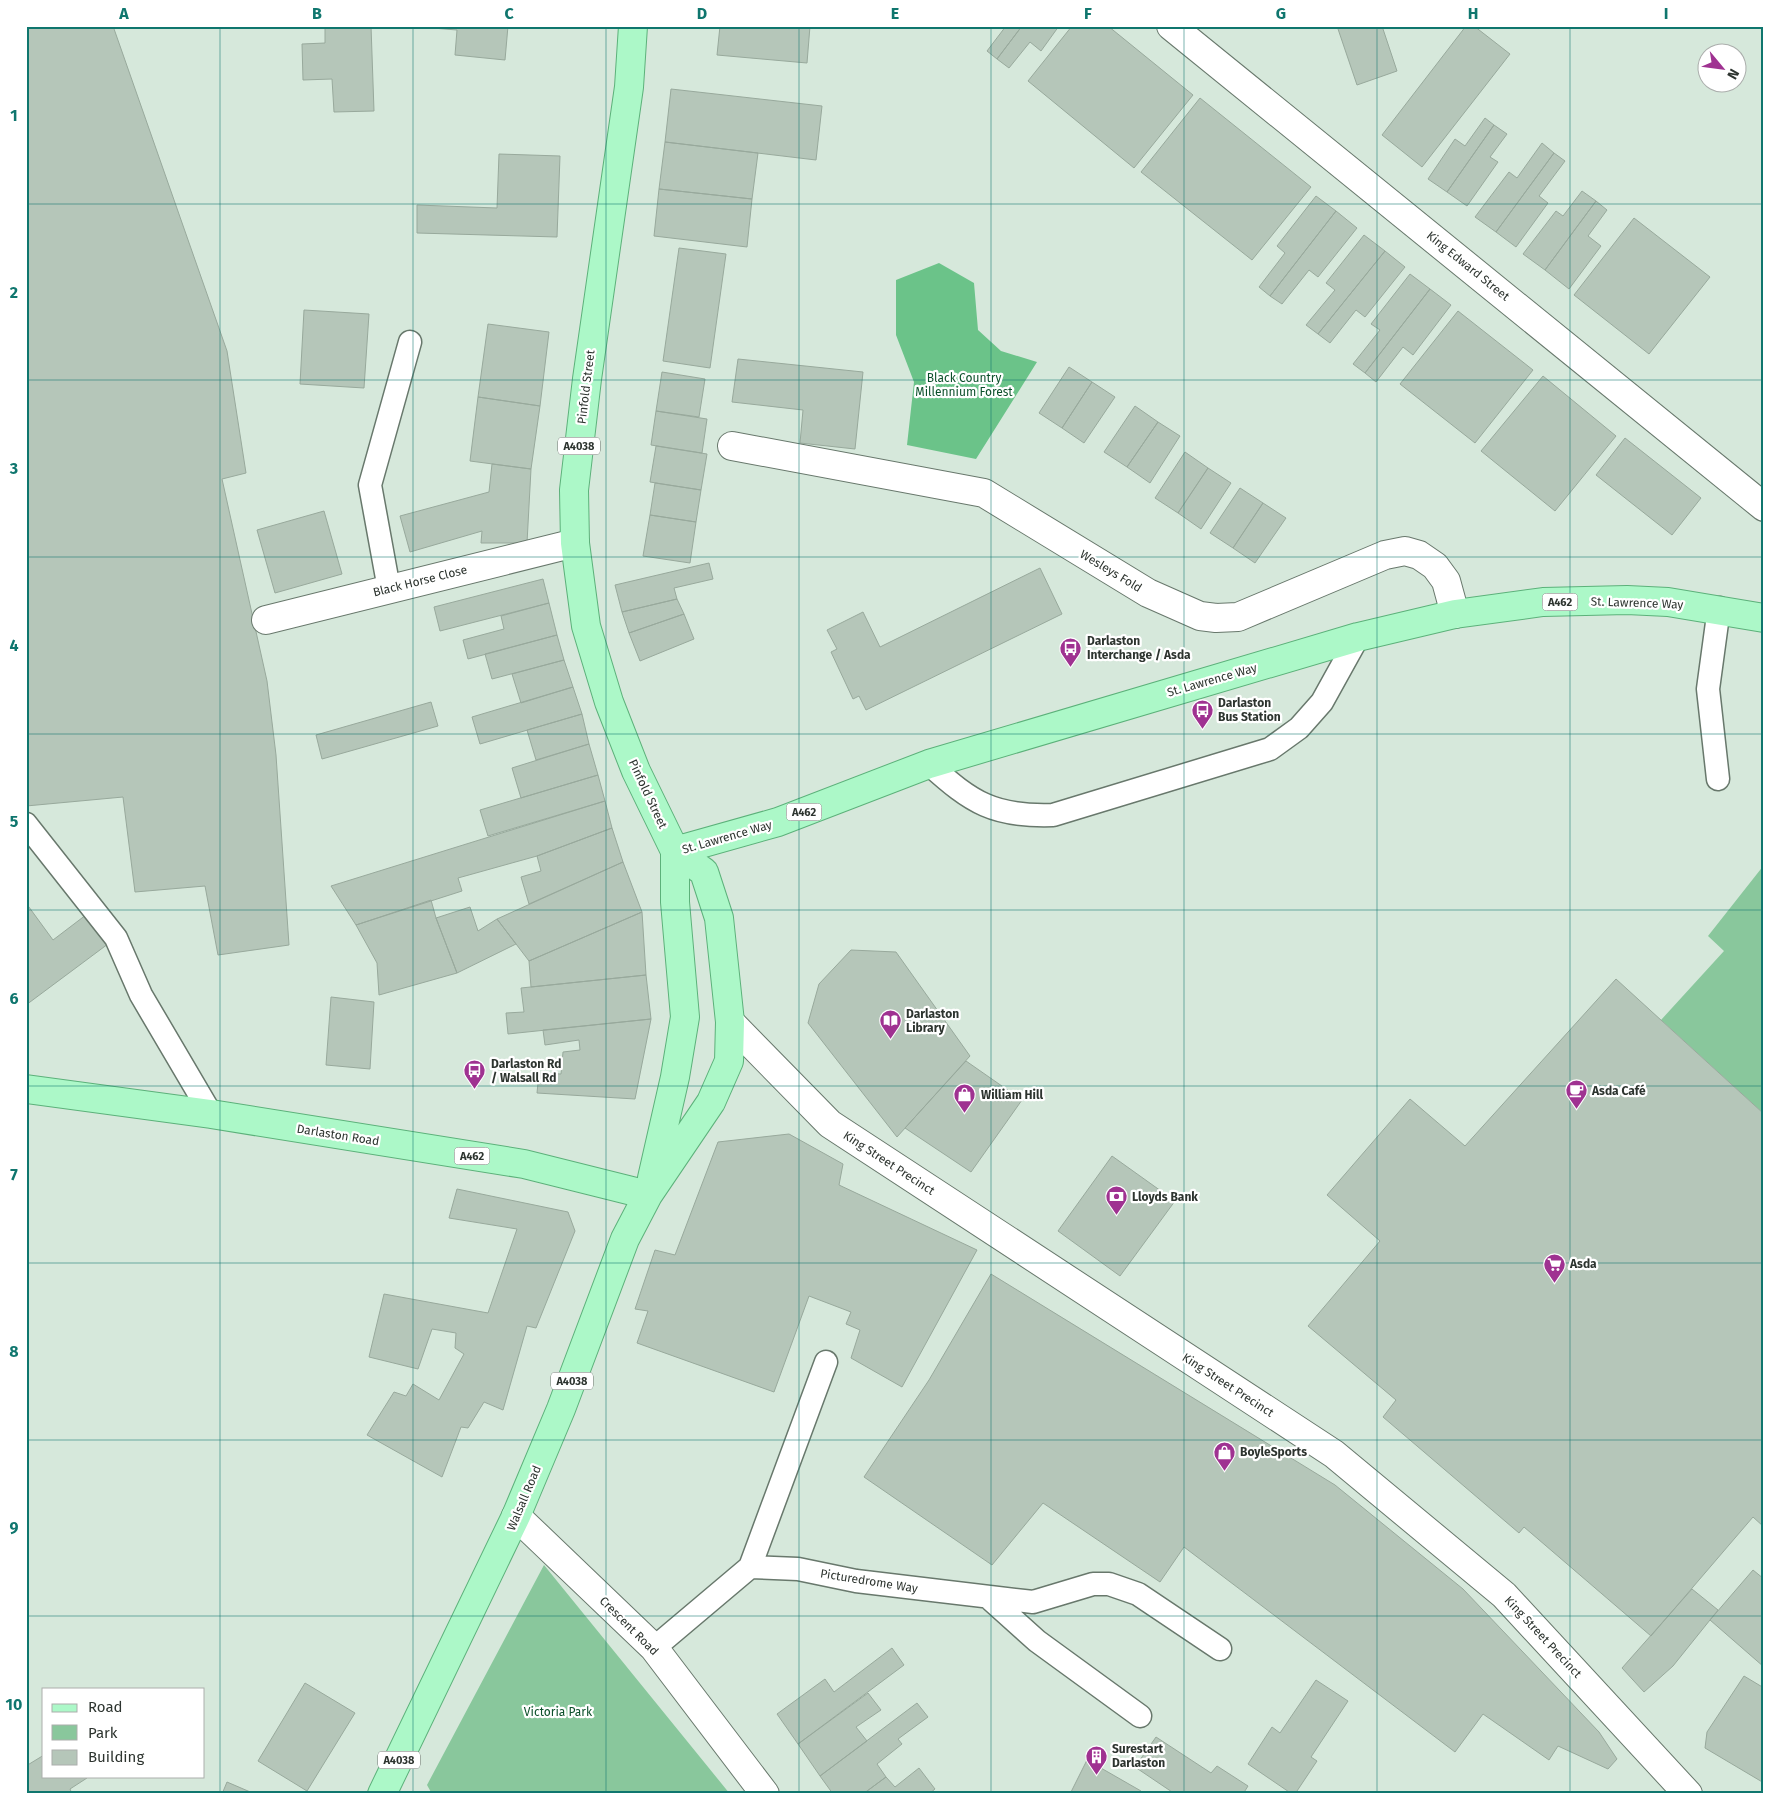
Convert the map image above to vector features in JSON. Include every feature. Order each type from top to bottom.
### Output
[{"type":"main road","name":"Pinfold Street","points":[[633,26],[626,114],[587,379],[575,481],[575,543],[586,626],[609,702],[636,772],[675,851]]},
{"type":"main road","name":"St. Lawrence Way","points":[[675,851],[778,822],[929,764],[1358,637],[1455,614],[1542,602],[1618,600],[1668,602],[1719,608],[1764,618]]},
{"type":"main road","name":"A4038","points":[[648,1195],[712,1102],[729,1061],[730,1022],[719,918],[704,872],[675,851]]},
{"type":"main road","name":"A4038","points":[[648,1195],[676,1077],[685,1017],[675,902],[675,851]]},
{"type":"main road","name":"Darlaston Road","points":[[26,1089],[211,1114],[524,1164],[648,1195]]},
{"type":"main road","name":"Walsall Road","points":[[382,1794],[494,1567],[562,1409],[625,1239],[648,1195]]},
{"type":"street","name":"King Edward Street","points":[[1171,26],[1764,507]]},
{"type":"street","name":"Wesleys Fold","points":[[732,446],[984,493],[1148,593],[1200,616],[1216,618],[1238,617],[1385,555],[1406,551],[1419,555],[1435,566],[1446,581],[1455,614]]},
{"type":"street","name":"Black Horse Close","points":[[266,620],[575,543]]},
{"type":"street","name":"King Street Precinct","points":[[730,1022],[830,1124],[1334,1454],[1504,1595],[1688,1794]]},
{"type":"street","name":"Crescent Road","points":[[516,1516],[654,1648],[765,1794]]},
{"type":"lane","points":[[389,589],[370,485],[410,342]]},
{"type":"lane","points":[[1718,779],[1708,689],[1719,608]]},
{"type":"lane","points":[[929,764],[955,788],[985,806],[1022,816],[1053,815],[1270,750],[1298,728],[1322,702],[1358,637]]},
{"type":"lane","points":[[26,824],[116,938],[141,995],[211,1114]]},
{"type":"lane","points":[[654,1648],[750,1567],[826,1362]]},
{"type":"lane","name":"Picturedrome Way","points":[[750,1567],[798,1569],[856,1581],[1033,1602],[1093,1584],[1109,1584],[1138,1594],[1220,1650]]},
{"type":"lane","points":[[988,1597],[1038,1641],[1140,1716]]},
{"type":"green space","name":"Black Country Millennium Forest","points":[[939,263],[974,283],[978,330],[1001,351],[1037,362],[976,459],[907,445],[914,382],[896,335],[896,280]]},
{"type":"green space","points":[[1764,865],[1764,1114],[1661,1020],[1724,951],[1708,936]]},
{"type":"green space","name":"Victoria Park","points":[[544,1565],[730,1794],[432,1794],[427,1785]]},
{"type":"building","points":[[26,26],[113,26],[227,351],[246,473],[222,479],[267,681],[276,755],[289,945],[218,955],[205,886],[135,892],[123,797],[26,806]]},
{"type":"building","points":[[325,26],[371,26],[374,111],[334,112],[332,79],[303,80],[302,44],[325,43]]},
{"type":"building","points":[[508,26],[505,60],[455,55],[457,30],[420,27]]},
{"type":"building","points":[[720,26],[810,26],[807,63],[717,55]]},
{"type":"building","points":[[1006,26],[1022,26],[997,59],[987,51]]},
{"type":"building","points":[[1022,26],[1059,26],[1041,51],[1030,42],[1009,68],[997,59]]},
{"type":"building","points":[[1072,26],[1108,26],[1193,95],[1134,168],[1028,81]]},
{"type":"building","points":[[1337,26],[1382,26],[1397,71],[1357,85]]},
{"type":"building","points":[[1466,26],[1474,26],[1510,54],[1422,167],[1382,135]]},
{"type":"building","points":[[671,89],[822,106],[816,160],[665,142]]},
{"type":"building","points":[[1200,98],[1311,187],[1252,260],[1141,172]]},
{"type":"building","points":[[1485,118],[1494,125],[1447,192],[1428,179],[1455,139],[1465,146]]},
{"type":"building","points":[[1494,125],[1507,134],[1490,157],[1498,162],[1467,206],[1447,192]]},
{"type":"building","points":[[665,142],[758,153],[752,199],[659,189]]},
{"type":"building","points":[[1542,143],[1554,153],[1496,232],[1475,217],[1509,172],[1517,178]]},
{"type":"building","points":[[1554,153],[1565,161],[1539,196],[1548,203],[1516,247],[1496,232]]},
{"type":"building","points":[[499,154],[560,156],[557,237],[417,233],[417,205],[497,208]]},
{"type":"building","points":[[659,189],[752,199],[747,247],[654,236]]},
{"type":"building","points":[[1582,191],[1596,201],[1545,270],[1523,254],[1556,211],[1563,216]]},
{"type":"building","points":[[1316,196],[1336,211],[1270,296],[1259,287],[1285,253],[1277,246]]},
{"type":"building","points":[[1596,201],[1607,210],[1588,236],[1601,246],[1569,289],[1545,270]]},
{"type":"building","points":[[1336,211],[1357,228],[1318,277],[1309,270],[1282,304],[1270,296]]},
{"type":"building","points":[[1634,218],[1710,277],[1649,354],[1574,295]]},
{"type":"building","points":[[1364,235],[1385,251],[1318,334],[1306,325],[1335,290],[1326,283]]},
{"type":"building","points":[[679,248],[726,254],[710,368],[663,361]]},
{"type":"building","points":[[1385,251],[1405,267],[1365,317],[1356,310],[1330,343],[1318,334]]},
{"type":"building","points":[[1410,274],[1430,289],[1365,373],[1353,364],[1380,330],[1371,324]]},
{"type":"building","points":[[1430,289],[1451,305],[1413,355],[1403,347],[1376,382],[1365,373]]},
{"type":"building","points":[[304,310],[369,314],[364,388],[300,384]]},
{"type":"building","points":[[1458,311],[1533,370],[1475,443],[1400,384]]},
{"type":"building","points":[[488,324],[549,332],[540,406],[478,397]]},
{"type":"building","points":[[738,359],[863,372],[855,449],[800,443],[803,410],[732,402]]},
{"type":"building","points":[[1069,367],[1092,382],[1062,428],[1039,413]]},
{"type":"building","points":[[662,372],[705,379],[699,417],[656,411]]},
{"type":"building","points":[[1543,376],[1616,436],[1555,511],[1481,451]]},
{"type":"building","points":[[1092,382],[1115,397],[1084,443],[1062,428]]},
{"type":"building","points":[[478,397],[540,406],[531,469],[470,461]]},
{"type":"building","points":[[1135,406],[1158,422],[1127,467],[1104,452]]},
{"type":"building","points":[[656,411],[707,419],[702,453],[651,445]]},
{"type":"building","points":[[1158,422],[1180,436],[1150,483],[1127,467]]},
{"type":"building","points":[[1625,438],[1701,498],[1672,535],[1596,475]]},
{"type":"building","points":[[656,446],[707,454],[701,490],[650,482]]},
{"type":"building","points":[[1185,452],[1208,468],[1178,513],[1155,498]]},
{"type":"building","points":[[492,464],[531,469],[527,543],[481,543],[482,531],[410,552],[400,516],[489,492]]},
{"type":"building","points":[[1208,468],[1231,483],[1201,529],[1178,513]]},
{"type":"building","points":[[655,483],[701,490],[696,522],[650,515]]},
{"type":"building","points":[[1240,488],[1263,503],[1233,548],[1210,533]]},
{"type":"building","points":[[1263,503],[1286,518],[1255,563],[1233,548]]},
{"type":"building","points":[[324,511],[342,574],[275,593],[257,530]]},
{"type":"building","points":[[650,515],[696,522],[690,563],[643,556]]},
{"type":"building","points":[[709,563],[713,579],[674,588],[677,599],[622,612],[615,585]]},
{"type":"building","points":[[1040,568],[1062,614],[866,710],[859,696],[853,699],[831,652],[837,649],[827,630],[863,612],[880,647]]},
{"type":"building","points":[[543,579],[549,603],[440,631],[434,607]]},
{"type":"building","points":[[677,599],[684,614],[629,633],[622,612]]},
{"type":"building","points":[[549,603],[557,635],[468,659],[463,640],[504,629],[501,616]]},
{"type":"building","points":[[684,614],[694,639],[640,661],[629,633]]},
{"type":"building","points":[[557,635],[564,660],[492,679],[485,654]]},
{"type":"building","points":[[564,660],[573,687],[521,703],[512,674]]},
{"type":"building","points":[[573,687],[582,714],[480,744],[472,717]]},
{"type":"building","points":[[431,702],[438,726],[322,759],[316,735]]},
{"type":"building","points":[[582,714],[589,744],[536,760],[527,730]]},
{"type":"building","points":[[589,744],[598,775],[521,798],[512,768]]},
{"type":"building","points":[[598,775],[605,801],[488,836],[480,810]]},
{"type":"building","points":[[605,801],[612,828],[537,856],[458,878],[462,891],[356,925],[331,886]]},
{"type":"building","points":[[612,828],[623,862],[529,904],[521,877],[541,871],[537,856]]},
{"type":"building","points":[[623,862],[642,912],[529,961],[497,919]]},
{"type":"building","points":[[431,900],[457,973],[379,995],[377,963],[356,925]]},
{"type":"building","points":[[26,903],[53,940],[99,905],[116,938],[26,1005]]},
{"type":"building","points":[[470,907],[478,931],[497,919],[516,944],[457,973],[436,918]]},
{"type":"building","points":[[642,912],[646,975],[531,987],[529,961]]},
{"type":"building","name":"Darlaston Library","points":[[851,950],[896,952],[970,1056],[897,1137],[808,1023],[819,984]]},
{"type":"building","points":[[646,975],[651,1019],[508,1034],[506,1013],[524,1012],[521,988]]},
{"type":"building","name":"Asda","points":[[1616,979],[1764,1114],[1764,1527],[1753,1517],[1651,1636],[1524,1527],[1519,1533],[1383,1417],[1396,1400],[1308,1326],[1380,1241],[1327,1195],[1410,1099],[1465,1146]]},
{"type":"building","points":[[331,997],[374,1002],[370,1069],[326,1065]]},
{"type":"building","points":[[651,1019],[635,1099],[537,1093],[539,1073],[561,1074],[563,1052],[580,1050],[579,1040],[545,1045],[543,1030]]},
{"type":"building","name":"William Hill","points":[[966,1061],[1022,1100],[971,1172],[905,1128]]},
{"type":"building","points":[[789,1134],[843,1164],[839,1185],[977,1250],[902,1387],[851,1358],[860,1330],[846,1324],[851,1312],[809,1296],[774,1392],[637,1343],[648,1311],[635,1309],[655,1250],[675,1255],[718,1142]]},
{"type":"building","name":"Lloyds Bank","points":[[1112,1156],[1175,1201],[1120,1276],[1058,1231]]},
{"type":"building","points":[[457,1189],[568,1212],[575,1231],[536,1328],[527,1326],[503,1410],[484,1402],[468,1428],[461,1427],[442,1477],[367,1435],[394,1392],[406,1396],[413,1384],[439,1400],[464,1354],[455,1348],[456,1333],[432,1329],[418,1369],[369,1357],[384,1294],[488,1313],[517,1229],[449,1218]]},
{"type":"building","points":[[991,1274],[1335,1485],[1463,1589],[1599,1732],[1617,1759],[1608,1769],[1558,1746],[1549,1760],[1483,1714],[1455,1752],[1184,1547],[1160,1582],[1043,1503],[992,1565],[864,1477],[929,1380]]},
{"type":"building","points":[[1753,1570],[1764,1579],[1764,1667],[1710,1620]]},
{"type":"building","points":[[1692,1589],[1718,1610],[1673,1666],[1644,1692],[1622,1668]]},
{"type":"building","points":[[892,1648],[904,1665],[798,1744],[777,1714],[825,1679],[834,1692]]},
{"type":"building","points":[[1744,1676],[1764,1688],[1764,1783],[1705,1748],[1707,1732]]},
{"type":"building","points":[[1316,1680],[1348,1701],[1311,1757],[1317,1761],[1295,1794],[1292,1794],[1248,1764],[1272,1727],[1280,1733]]},
{"type":"building","points":[[305,1683],[355,1713],[307,1791],[258,1761]]},
{"type":"building","points":[[868,1693],[881,1710],[856,1727],[867,1741],[820,1776],[798,1744]]},
{"type":"building","points":[[917,1703],[928,1717],[898,1739],[902,1744],[877,1764],[886,1777],[863,1794],[833,1794],[820,1776]]},
{"type":"building","points":[[1156,1737],[1211,1773],[1217,1766],[1248,1786],[1243,1794],[1175,1794],[1135,1767]]},
{"type":"building","points":[[42,1756],[42,1778],[87,1778],[70,1789],[72,1794],[26,1794],[26,1766]]},
{"type":"building","name":"Surestart Darlaston","points":[[1087,1760],[1141,1791],[1139,1794],[1070,1794]]},
{"type":"building","points":[[919,1768],[935,1789],[929,1794],[863,1794],[886,1777],[895,1787]]},
{"type":"building","points":[[227,1782],[255,1794],[222,1794]]},
{"type":"place","name":"Darlaston Interchange / Asda","points":[[1071,667]]},
{"type":"place","name":"Darlaston Bus Station","points":[[1202,729]]},
{"type":"place","name":"Darlaston Library","points":[[890,1040]]},
{"type":"place","name":"Darlaston Rd / Walsall Rd","points":[[475,1090]]},
{"type":"place","name":"Asda Café","points":[[1576,1110]]},
{"type":"place","name":"William Hill","points":[[965,1114]]},
{"type":"place","name":"Lloyds Bank","points":[[1116,1216]]},
{"type":"place","name":"Asda","points":[[1554,1283]]},
{"type":"place","name":"BoyleSports","points":[[1224,1471]]},
{"type":"place","name":"Surestart Darlaston","points":[[1096,1775]]}]
